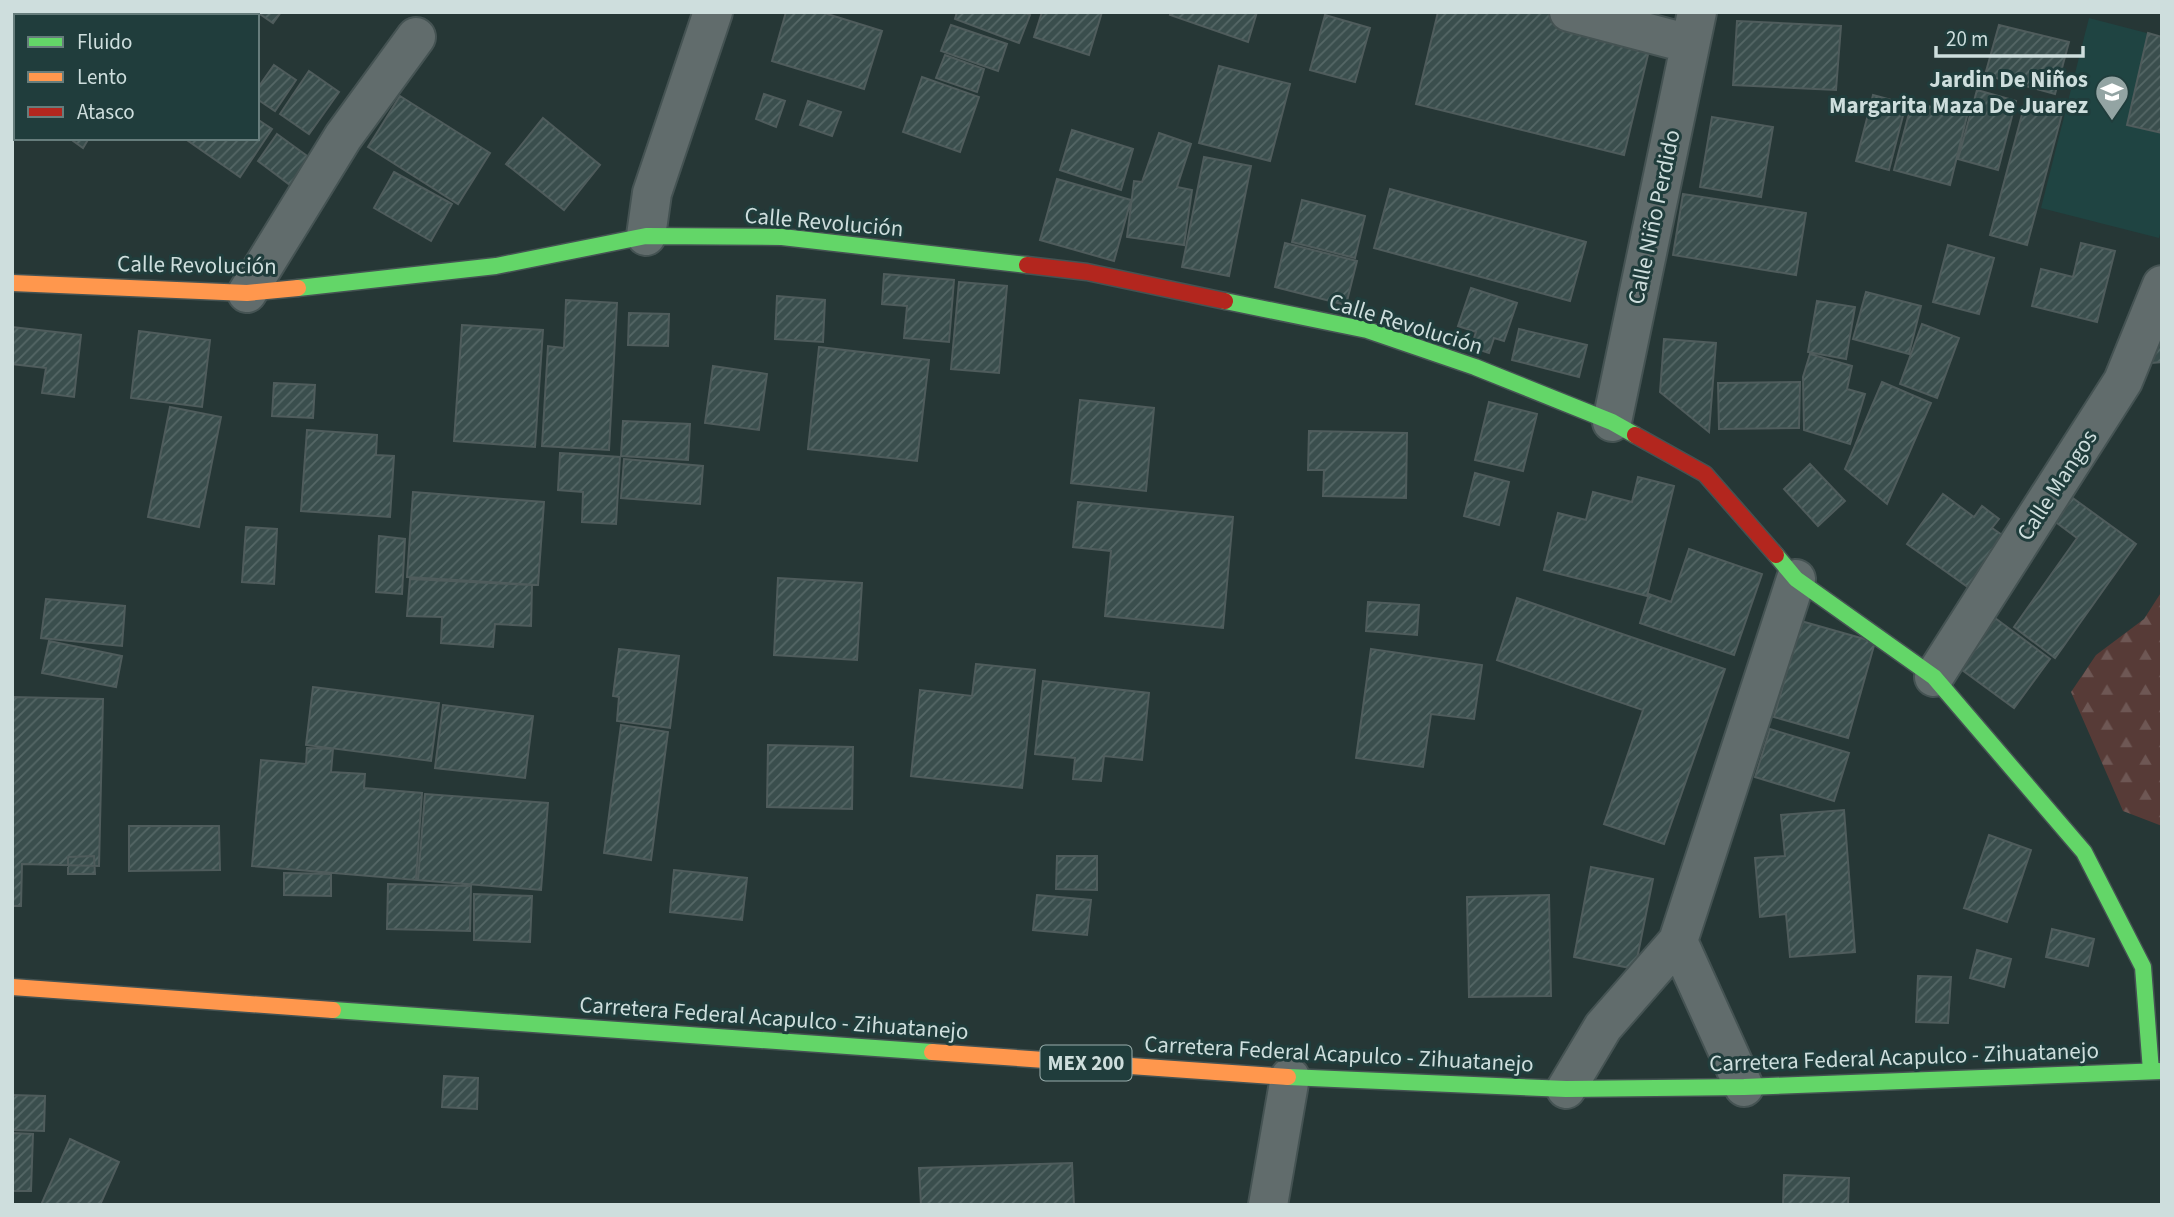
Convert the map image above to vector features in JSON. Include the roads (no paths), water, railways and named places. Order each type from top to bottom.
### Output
[{"type":"street","points":[[646,236],[652,193],[713,12]]},
{"type":"street","points":[[1569,12],[1693,28]]},
{"type":"street","name":"Calle Niño Perdido","points":[[1612,422],[1693,28]]},
{"type":"street","points":[[247,293],[343,137],[416,37]]},
{"type":"street","name":"Calle Revolución","points":[[12,283],[247,293],[496,266],[646,236],[782,237],[1087,272],[1367,330],[1475,367],[1612,422],[1705,474],[1796,579],[1934,677],[2084,852],[2152,967]]},
{"type":"street","name":"Calle Mangos","points":[[1934,677],[2123,381],[2162,285]]},
{"type":"street","points":[[1566,1089],[1604,1027],[1678,941],[1796,579]]},
{"type":"street","points":[[1678,941],[1744,1087]]},
{"type":"street","points":[[2152,967],[2157,1071]]},
{"type":"street","name":"Carretera Federal Acapulco - Zihuatanejo","points":[[12,987],[1290,1077],[1566,1089],[1744,1087],[2157,1071]]},
{"type":"street","points":[[1268,1205],[1290,1077]]},
{"type":"place","name":"Jardin De Niños Margarita Maza De Juarez","points":[[2112,122]]}]
